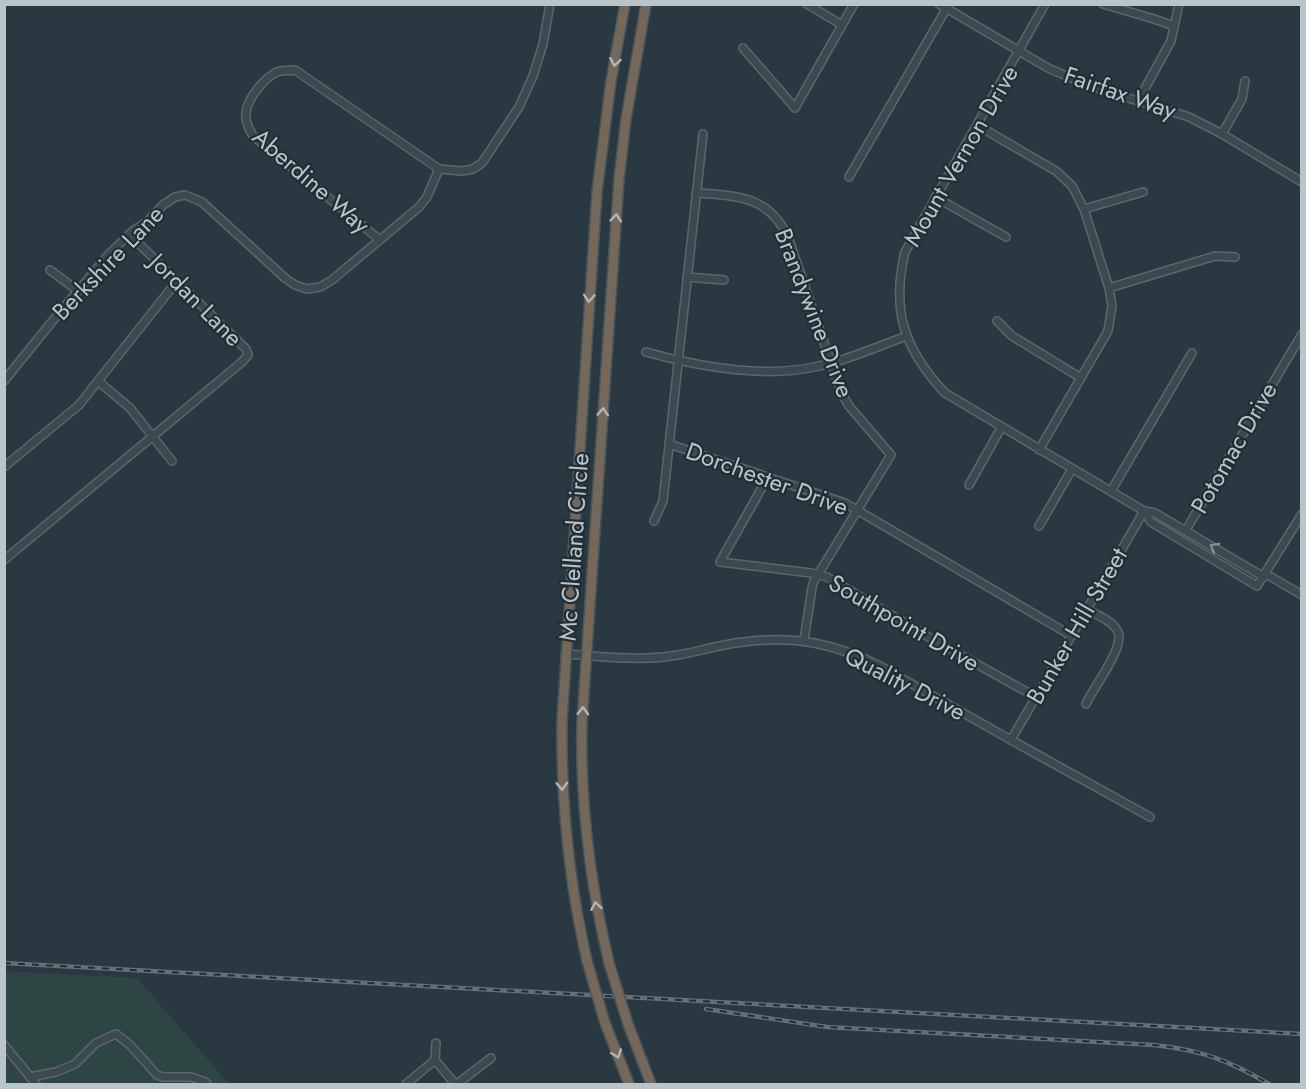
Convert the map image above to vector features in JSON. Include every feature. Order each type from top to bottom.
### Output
[{"type":"highway","name":"Mc Clelland Circle","points":[[625,4],[608,105],[597,192],[562,722],[563,810],[571,883],[587,962],[605,1023],[629,1084]]},
{"type":"highway","name":"Mc Clelland Circle","points":[[646,4],[626,120],[619,179],[586,655],[582,748],[585,824],[591,878],[609,963],[627,1024],[651,1084]]},
{"type":"street","points":[[439,169],[462,171],[473,169],[482,163],[519,107],[533,76],[543,44],[550,4]]},
{"type":"street","points":[[807,4],[842,25]]},
{"type":"street","points":[[743,48],[795,108],[854,4]]},
{"type":"street","name":"Fairfax Way","points":[[939,4],[948,7],[1048,68],[1087,85],[1188,117],[1222,134],[1302,182]]},
{"type":"street","name":"Mount Vernon Drive","points":[[1045,4],[1020,52],[905,252],[899,277],[901,313],[907,336],[923,368],[945,393],[1144,511],[1155,513],[1302,594]]},
{"type":"street","points":[[1103,4],[1174,26]]},
{"type":"street","points":[[1138,101],[1172,41],[1179,4]]},
{"type":"street","points":[[849,177],[948,7]]},
{"type":"street","name":"Aberdine Way","points":[[380,240],[253,136],[247,126],[245,115],[248,104],[258,89],[278,71],[296,70],[439,169]]},
{"type":"street","points":[[1222,134],[1242,99],[1245,81]]},
{"type":"street","points":[[977,125],[1056,171],[1072,186],[1084,209],[1109,288],[1112,306],[1108,331],[1040,450]]},
{"type":"street","name":"Dorchester Drive","points":[[703,134],[669,444],[845,503],[1072,636]]},
{"type":"street","name":"Berkshire Lane","points":[[4,381],[78,291],[129,234],[147,222],[170,199],[191,196],[208,206],[285,278],[307,289],[320,287],[332,280],[424,202],[439,169]]},
{"type":"street","points":[[1084,209],[1143,192]]},
{"type":"street","name":"Brandywine Drive","points":[[696,193],[732,195],[751,199],[768,208],[782,225],[841,392],[849,406],[891,455],[818,575],[812,588],[804,640]]},
{"type":"street","points":[[935,197],[1006,237]]},
{"type":"street","name":"Jordan Lane","points":[[129,234],[246,349],[248,355],[243,362],[153,437]]},
{"type":"street","points":[[1109,288],[1215,256],[1234,257]]},
{"type":"street","points":[[50,270],[78,291]]},
{"type":"street","points":[[687,277],[724,280]]},
{"type":"street","points":[[4,467],[79,405],[177,281]]},
{"type":"street","points":[[997,321],[1012,336],[1081,378]]},
{"type":"street","name":"Potomac Drive","points":[[1186,530],[1302,334]]},
{"type":"street","points":[[646,352],[689,364],[782,373],[831,363],[907,336]]},
{"type":"street","points":[[1111,491],[1192,353]]},
{"type":"street","points":[[98,381],[130,408],[172,461]]},
{"type":"street","points":[[969,485],[1001,428]]},
{"type":"street","points":[[4,560],[153,437]]},
{"type":"street","points":[[654,521],[663,501],[669,444]]},
{"type":"street","points":[[1039,526],[1072,469]]},
{"type":"street","name":"Southpoint Drive","points":[[768,477],[720,562],[827,577],[1036,697]]},
{"type":"street","name":"Mount Vernon Drive","points":[[1144,511],[1151,522],[1257,586],[1265,575]]},
{"type":"street","name":"Bunker Hill Street","points":[[1011,740],[1144,511]]},
{"type":"street","points":[[1265,575],[1302,514]]},
{"type":"street","points":[[1086,704],[1115,653],[1119,639],[1118,631],[1109,622],[1088,610]]},
{"type":"street","name":"Quality Drive","points":[[565,654],[642,658],[669,656],[743,642],[804,640],[863,657],[882,666],[1150,817]]},
{"type":"street","points":[[30,1077],[56,1072],[75,1064],[96,1043],[116,1034],[130,1045],[157,1075],[191,1077],[207,1084]]},
{"type":"street","points":[[436,1043],[435,1060],[456,1084],[491,1058]]},
{"type":"street","points":[[4,1046],[36,1084]]},
{"type":"street","points":[[406,1084],[435,1060]]},
{"type":"green space","points":[[4,971],[137,978],[229,1084],[5,1084]]},
{"type":"railway","points":[[4,963],[1302,1034]]},
{"type":"railway","points":[[706,1009],[827,1027],[1171,1047],[1214,1057],[1269,1084]]}]
